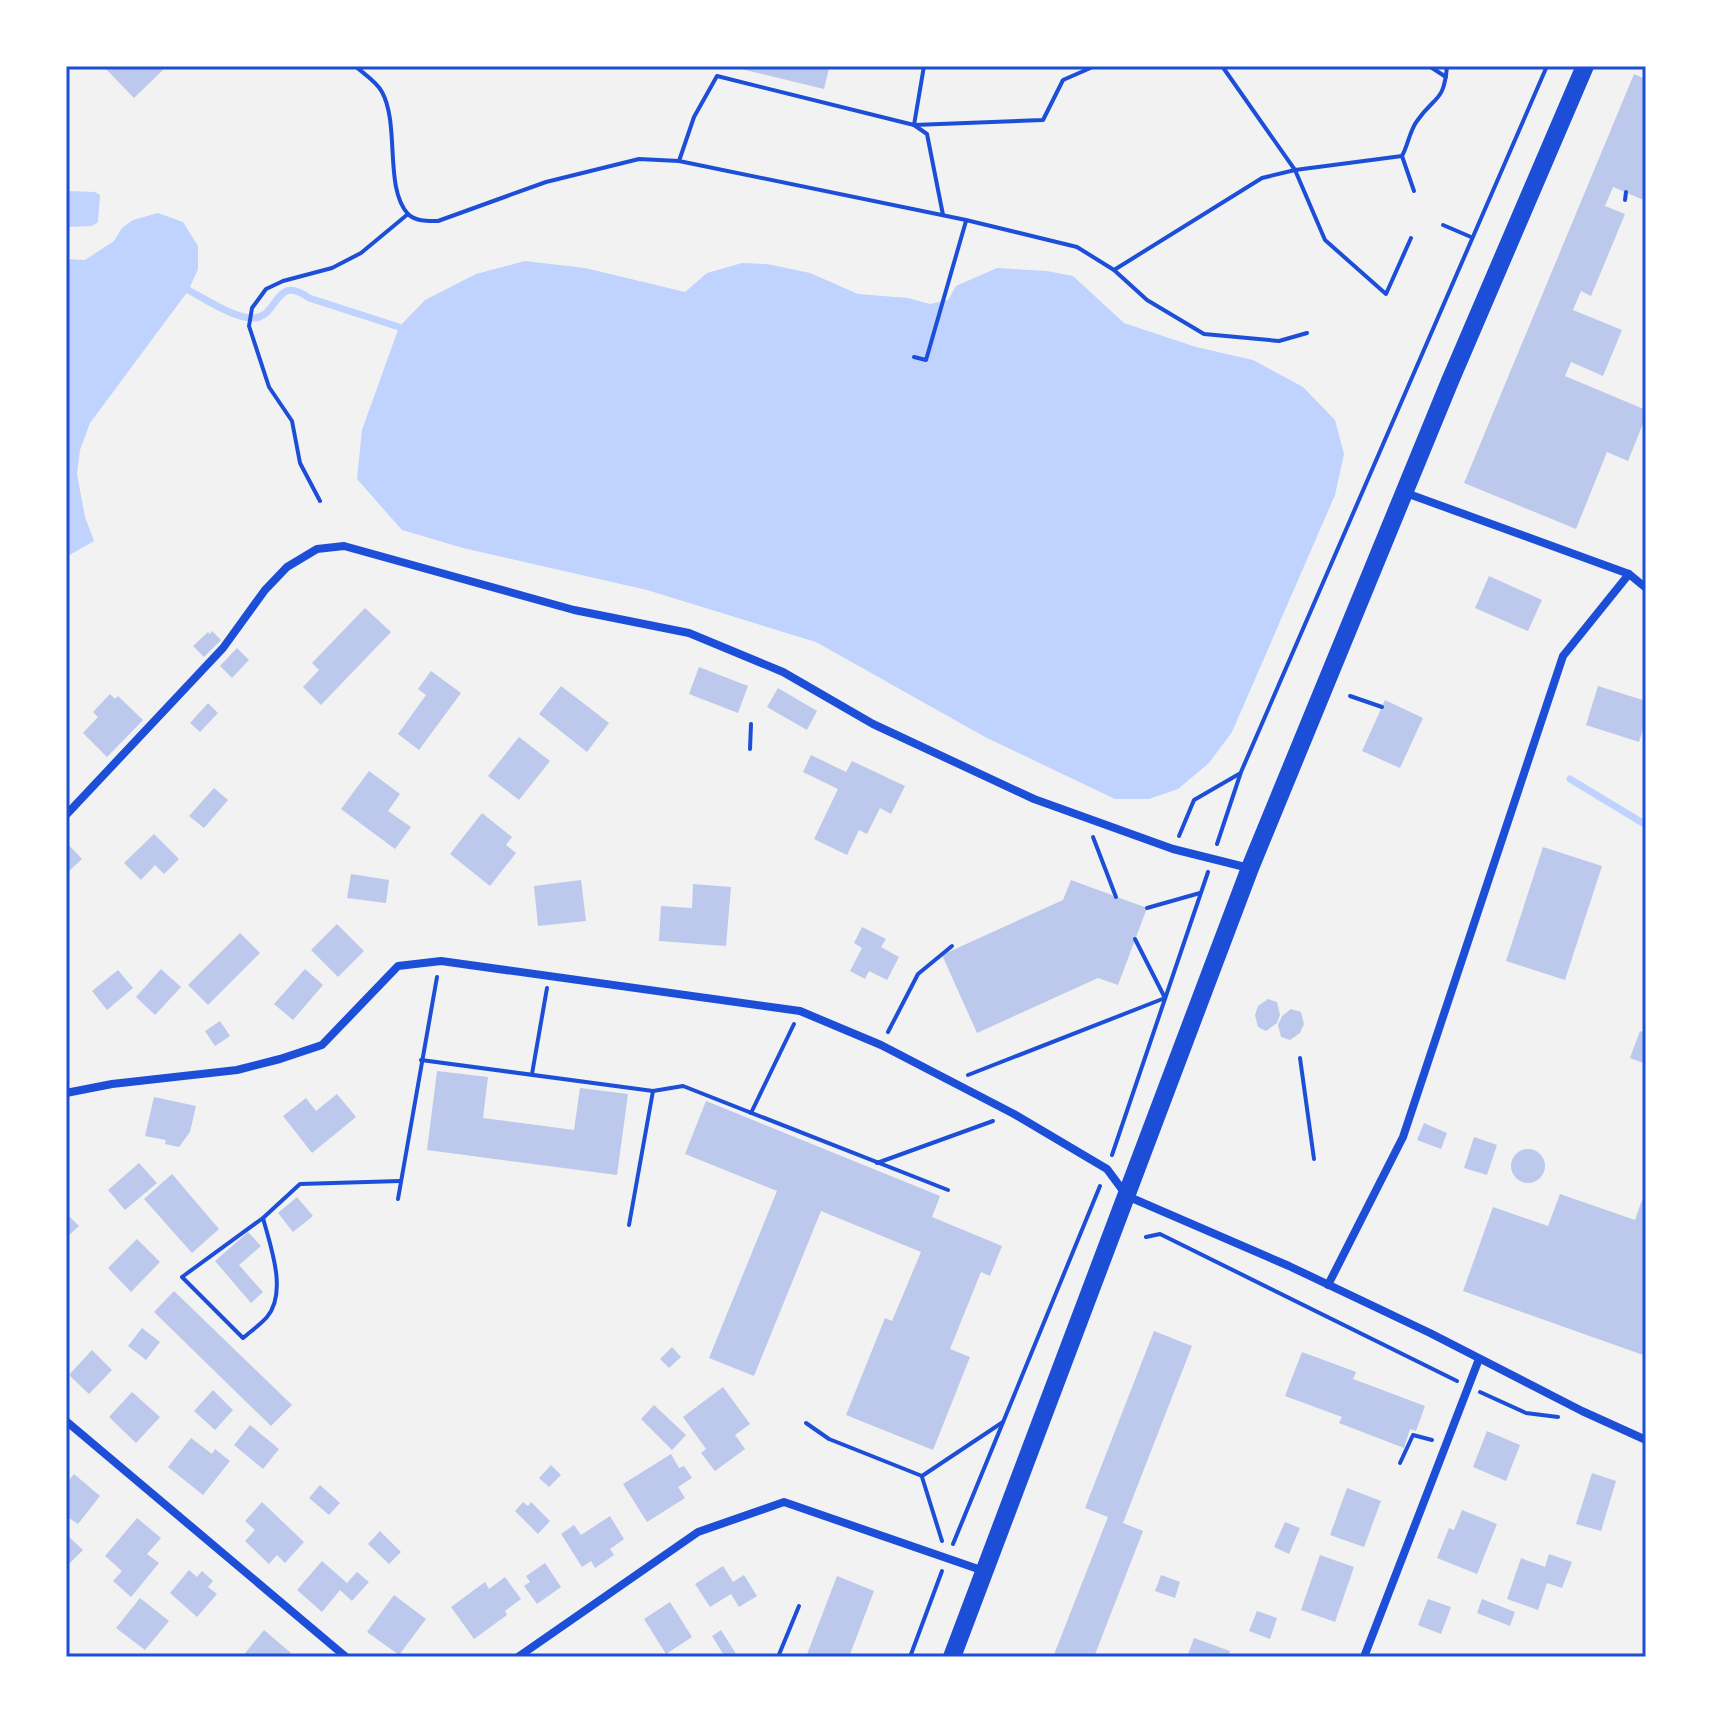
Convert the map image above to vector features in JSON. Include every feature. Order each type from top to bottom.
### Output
[{"type":"highway","points":[[952,1657],[1250,868],[1450,381],[1585,66]]},
{"type":"street","points":[[1405,492],[1629,574],[1646,588]]},
{"type":"street","points":[[66,815],[223,648],[265,590],[287,567],[317,549],[344,546],[574,610],[689,633],[783,672],[873,724],[982,777],[1086,820],[1173,849],[1250,868]]},
{"type":"street","points":[[1328,1285],[1403,1137],[1563,656],[1629,574]]},
{"type":"street","points":[[66,1093],[112,1084],[237,1070],[322,1045],[398,966],[441,961],[800,1011],[881,1045],[1014,1114],[1107,1169],[1127,1196],[1328,1285],[1646,1440]]},
{"type":"street","points":[[1364,1657],[1479,1359]]},
{"type":"street","points":[[66,1421],[346,1657]]},
{"type":"street","points":[[518,1657],[698,1532],[784,1502],[985,1571]]},
{"type":"path","points":[[355,66],[381,89],[389,109],[397,190],[408,214],[420,220],[438,221],[546,182],[639,159],[679,161],[943,215],[1077,247],[1114,270],[1147,300],[1204,334],[1279,341],[1307,333]]},
{"type":"path","points":[[914,125],[924,66]]},
{"type":"path","points":[[679,161],[694,117],[717,76],[914,125],[1043,120],[1063,80],[1095,66]]},
{"type":"path","points":[[1222,66],[1295,170],[1325,240],[1386,294],[1411,238]]},
{"type":"path","points":[[1429,66],[1446,77]]},
{"type":"path","points":[[1414,191],[1402,156],[1415,123],[1444,92],[1447,66]]},
{"type":"path","points":[[914,125],[927,134],[943,215]]},
{"type":"path","points":[[1114,270],[1262,178],[1295,170],[1402,156]]},
{"type":"path","points":[[1625,200],[1626,192]]},
{"type":"path","points":[[320,501],[300,463],[292,421],[269,387],[249,326],[252,308],[266,289],[283,281],[332,268],[361,253],[408,214]]},
{"type":"path","points":[[914,357],[926,360],[966,220]]},
{"type":"path","points":[[1443,225],[1471,237]]},
{"type":"path","points":[[1350,696],[1382,707]]},
{"type":"path","points":[[750,749],[751,724]]},
{"type":"path","points":[[1173,849],[1194,800],[1241,772]]},
{"type":"path","points":[[1086,820],[1116,897]]},
{"type":"path","points":[[1147,908],[1200,893]]},
{"type":"path","points":[[952,1081],[1165,998],[1135,939]]},
{"type":"path","points":[[881,1045],[918,974],[952,946]]},
{"type":"path","points":[[398,1199],[441,961]]},
{"type":"path","points":[[532,1075],[543,1008]]},
{"type":"path","points":[[751,1113],[800,1011]]},
{"type":"path","points":[[1300,1058],[1314,1159]]},
{"type":"path","points":[[421,1060],[653,1091],[683,1086],[948,1190]]},
{"type":"path","points":[[629,1225],[653,1091]]},
{"type":"path","points":[[876,1163],[1014,1114]]},
{"type":"path","points":[[263,1218],[277,1270],[275,1299],[269,1315],[243,1338],[182,1277],[263,1218],[300,1184],[400,1181]]},
{"type":"path","points":[[1146,1237],[1160,1234],[1526,1413],[1564,1418]]},
{"type":"path","points":[[922,1476],[1005,1420]]},
{"type":"path","points":[[806,1423],[829,1439],[922,1476]]},
{"type":"path","points":[[1400,1463],[1413,1435],[1446,1442]]},
{"type":"path","points":[[922,1476],[947,1559]]},
{"type":"path","points":[[778,1657],[799,1606]]},
{"type":"water","points":[[66,191],[100,195],[98,222],[92,226],[66,227]]},
{"type":"water","points":[[158,213],[183,222],[198,246],[198,269],[188,291],[90,423],[80,450],[77,474],[85,517],[94,541],[66,557],[66,259],[85,260],[114,241],[122,228],[133,220]]},
{"type":"water","points":[[525,261],[585,268],[685,292],[707,273],[742,263],[767,264],[810,273],[858,294],[908,298],[930,304],[948,300],[956,286],[997,268],[1047,271],[1073,276],[1124,323],[1196,347],[1253,360],[1303,387],[1335,420],[1344,454],[1335,495],[1232,732],[1209,763],[1178,789],[1149,799],[1115,799],[985,737],[816,642],[647,590],[463,548],[402,530],[357,479],[362,430],[399,327],[425,300],[476,274]]},
{"type":"building","points":[[103,66],[167,66],[134,98]]},
{"type":"building","points":[[742,66],[829,68],[824,89],[741,69]]},
{"type":"building","points":[[1634,74],[1646,79],[1646,108],[1643,114],[1646,115],[1646,201],[1613,187],[1605,206],[1625,214],[1591,296],[1581,291],[1573,310],[1622,330],[1603,376],[1571,362],[1565,376],[1646,410],[1646,416],[1628,461],[1607,452],[1576,529],[1464,483]]},
{"type":"building","points":[[1489,576],[1542,600],[1528,631],[1475,608]]},
{"type":"building","points":[[365,608],[391,632],[321,705],[303,687],[319,670],[312,663]]},
{"type":"building","points":[[212,631],[221,640],[204,657],[193,646]]},
{"type":"building","points":[[237,648],[249,660],[232,678],[220,666]]},
{"type":"building","points":[[699,667],[748,686],[738,713],[689,694]]},
{"type":"building","points":[[431,671],[461,693],[419,750],[398,734],[426,695],[418,689]]},
{"type":"building","points":[[561,686],[609,723],[587,752],[539,714]]},
{"type":"building","points":[[1598,686],[1646,701],[1646,719],[1639,742],[1586,725]]},
{"type":"building","points":[[778,688],[817,711],[807,730],[767,707]]},
{"type":"building","points":[[110,694],[115,699],[118,696],[143,720],[107,757],[83,733],[98,717],[93,712]]},
{"type":"building","points":[[1385,700],[1423,718],[1400,768],[1362,751]]},
{"type":"building","points":[[208,703],[218,713],[200,732],[190,723]]},
{"type":"building","points":[[519,737],[550,761],[519,800],[488,776]]},
{"type":"building","points":[[811,755],[846,772],[852,761],[905,786],[891,814],[880,808],[867,834],[859,830],[847,855],[814,839],[838,789],[803,772]]},
{"type":"building","points":[[369,771],[400,794],[388,811],[411,827],[395,849],[341,809]]},
{"type":"building","points":[[214,788],[228,800],[204,828],[189,816]]},
{"type":"building","points":[[482,813],[512,837],[506,845],[516,853],[490,886],[450,854]]},
{"type":"building","points":[[154,834],[179,859],[164,874],[155,865],[141,880],[124,863]]},
{"type":"building","points":[[66,842],[82,859],[66,874]]},
{"type":"building","points":[[1543,847],[1602,866],[1565,980],[1506,961]]},
{"type":"building","points":[[351,874],[389,880],[386,903],[347,898]]},
{"type":"building","points":[[581,880],[586,921],[538,926],[534,886]]},
{"type":"building","points":[[1071,880],[1147,908],[1118,985],[1098,978],[977,1033],[942,955],[1063,900]]},
{"type":"building","points":[[693,884],[731,887],[726,946],[659,941],[661,906],[692,908]]},
{"type":"building","points":[[337,924],[364,951],[338,977],[311,950]]},
{"type":"building","points":[[862,927],[886,939],[881,947],[899,957],[887,980],[869,971],[865,979],[850,971],[862,948],[854,943]]},
{"type":"building","points":[[240,933],[260,953],[208,1005],[188,985]]},
{"type":"building","points":[[161,969],[181,987],[155,1015],[136,997]]},
{"type":"building","points":[[305,969],[323,985],[293,1020],[274,1004]]},
{"type":"building","points":[[118,970],[133,988],[107,1010],[92,991]]},
{"type":"building","points":[[1268,999],[1277,1002],[1280,1015],[1277,1023],[1266,1031],[1258,1027],[1255,1015],[1258,1006]]},
{"type":"building","points":[[1291,1009],[1301,1012],[1304,1024],[1300,1033],[1290,1040],[1281,1037],[1278,1025],[1282,1016]]},
{"type":"building","points":[[220,1021],[230,1036],[215,1046],[205,1031]]},
{"type":"building","points":[[1640,1031],[1646,1033],[1646,1064],[1630,1058]]},
{"type":"building","points":[[437,1071],[488,1077],[483,1118],[574,1130],[580,1088],[628,1094],[617,1175],[427,1150]]},
{"type":"building","points":[[337,1094],[356,1117],[312,1153],[283,1116],[306,1098],[316,1111]]},
{"type":"building","points":[[154,1097],[196,1106],[190,1132],[179,1147],[165,1144],[166,1140],[145,1136]]},
{"type":"building","points":[[706,1101],[940,1196],[932,1217],[1002,1246],[990,1276],[981,1272],[950,1349],[970,1357],[933,1450],[846,1415],[885,1318],[892,1321],[921,1252],[821,1211],[754,1376],[709,1358],[777,1191],[685,1154]]},
{"type":"building","points":[[1424,1123],[1447,1133],[1441,1149],[1417,1140]]},
{"type":"building","points":[[1474,1137],[1497,1145],[1487,1175],[1464,1168]]},
{"type":"building","points":[[1528,1149],[1540,1154],[1545,1166],[1540,1178],[1528,1183],[1516,1178],[1511,1166],[1516,1154]]},
{"type":"building","points":[[139,1163],[157,1183],[125,1210],[108,1190]]},
{"type":"building","points":[[172,1174],[219,1229],[192,1253],[144,1199]]},
{"type":"building","points":[[1560,1194],[1635,1220],[1642,1200],[1646,1202],[1646,1356],[1463,1291],[1493,1207],[1548,1226]]},
{"type":"building","points":[[297,1197],[313,1216],[293,1232],[278,1213]]},
{"type":"building","points":[[66,1213],[79,1226],[66,1238]]},
{"type":"building","points":[[248,1232],[261,1246],[239,1265],[263,1292],[251,1303],[215,1261]]},
{"type":"building","points":[[137,1239],[160,1262],[131,1292],[108,1268]]},
{"type":"building","points":[[174,1291],[292,1405],[271,1426],[154,1312]]},
{"type":"building","points":[[142,1328],[160,1342],[146,1360],[128,1346]]},
{"type":"building","points":[[1154,1331],[1192,1346],[1123,1523],[1143,1531],[1094,1657],[1053,1657],[1108,1517],[1085,1508]]},
{"type":"building","points":[[672,1347],[681,1357],[669,1368],[660,1359]]},
{"type":"building","points":[[92,1350],[112,1370],[89,1394],[69,1375]]},
{"type":"building","points":[[1302,1352],[1356,1372],[1353,1379],[1425,1406],[1416,1431],[1410,1429],[1404,1448],[1339,1423],[1342,1417],[1285,1396]]},
{"type":"building","points":[[723,1387],[750,1424],[735,1435],[745,1449],[715,1471],[701,1453],[706,1449],[683,1417]]},
{"type":"building","points":[[213,1390],[233,1410],[215,1430],[194,1411]]},
{"type":"building","points":[[132,1392],[160,1417],[136,1443],[109,1417]]},
{"type":"building","points":[[654,1405],[686,1435],[672,1450],[641,1419]]},
{"type":"building","points":[[250,1425],[279,1449],[263,1469],[234,1445]]},
{"type":"building","points":[[1487,1431],[1520,1445],[1506,1481],[1473,1467]]},
{"type":"building","points":[[191,1438],[212,1454],[215,1449],[230,1461],[203,1495],[168,1467]]},
{"type":"building","points":[[671,1454],[679,1468],[684,1466],[692,1478],[678,1487],[685,1498],[647,1522],[623,1484]]},
{"type":"building","points":[[551,1465],[561,1475],[549,1487],[539,1478]]},
{"type":"building","points":[[1592,1473],[1616,1481],[1601,1531],[1576,1524]]},
{"type":"building","points":[[74,1474],[100,1496],[78,1524],[69,1518],[66,1522],[66,1484]]},
{"type":"building","points":[[320,1485],[340,1503],[329,1515],[309,1498]]},
{"type":"building","points":[[1347,1488],[1381,1501],[1364,1547],[1330,1535]]},
{"type":"building","points":[[262,1502],[304,1542],[285,1563],[277,1555],[269,1564],[245,1541],[255,1530],[245,1521]]},
{"type":"building","points":[[523,1502],[528,1506],[531,1502],[550,1521],[538,1534],[515,1511]]},
{"type":"building","points":[[1462,1510],[1497,1524],[1477,1574],[1437,1558],[1449,1528],[1454,1530]]},
{"type":"building","points":[[610,1516],[624,1539],[610,1549],[614,1555],[595,1568],[591,1561],[582,1567],[561,1534],[574,1525],[581,1535]]},
{"type":"building","points":[[137,1518],[161,1538],[147,1554],[159,1563],[131,1597],[113,1581],[122,1571],[105,1556]]},
{"type":"building","points":[[1285,1522],[1300,1528],[1289,1554],[1274,1547]]},
{"type":"building","points":[[380,1531],[401,1552],[389,1564],[368,1544]]},
{"type":"building","points":[[66,1534],[83,1550],[66,1567]]},
{"type":"building","points":[[1549,1554],[1572,1562],[1562,1588],[1547,1583],[1538,1610],[1507,1599],[1521,1558],[1545,1567]]},
{"type":"building","points":[[1320,1555],[1354,1567],[1335,1622],[1301,1610]]},
{"type":"building","points":[[322,1561],[347,1583],[357,1572],[369,1582],[352,1601],[340,1590],[322,1612],[297,1590]]},
{"type":"building","points":[[545,1563],[561,1587],[537,1604],[524,1586],[530,1582],[526,1576]]},
{"type":"building","points":[[723,1566],[733,1582],[744,1575],[757,1596],[739,1607],[731,1594],[710,1607],[695,1584]]},
{"type":"building","points":[[189,1570],[197,1577],[202,1571],[213,1581],[208,1587],[217,1594],[197,1617],[170,1593]]},
{"type":"building","points":[[1161,1575],[1180,1582],[1175,1598],[1155,1591]]},
{"type":"building","points":[[837,1576],[874,1591],[849,1657],[806,1657]]},
{"type":"building","points":[[505,1577],[521,1599],[505,1611],[507,1615],[474,1639],[451,1607],[485,1582],[489,1589]]},
{"type":"building","points":[[394,1595],[426,1619],[399,1655],[367,1632]]},
{"type":"building","points":[[140,1598],[169,1621],[145,1650],[116,1628]]},
{"type":"building","points":[[1428,1599],[1451,1607],[1441,1634],[1418,1625]]},
{"type":"building","points":[[1482,1599],[1515,1612],[1510,1626],[1477,1613]]},
{"type":"building","points":[[670,1602],[692,1637],[666,1654],[644,1619]]},
{"type":"building","points":[[1257,1611],[1277,1618],[1270,1639],[1249,1631]]},
{"type":"building","points":[[264,1630],[291,1653],[288,1657],[242,1657]]},
{"type":"building","points":[[721,1630],[738,1657],[725,1657],[712,1636]]},
{"type":"building","points":[[1194,1638],[1230,1651],[1228,1657],[1187,1657]]},
{"type":"waterway","points":[[188,290],[228,312],[252,318],[267,312],[283,293],[298,291],[309,298],[399,327]]},
{"type":"waterway","points":[[1570,779],[1646,825]]}]
